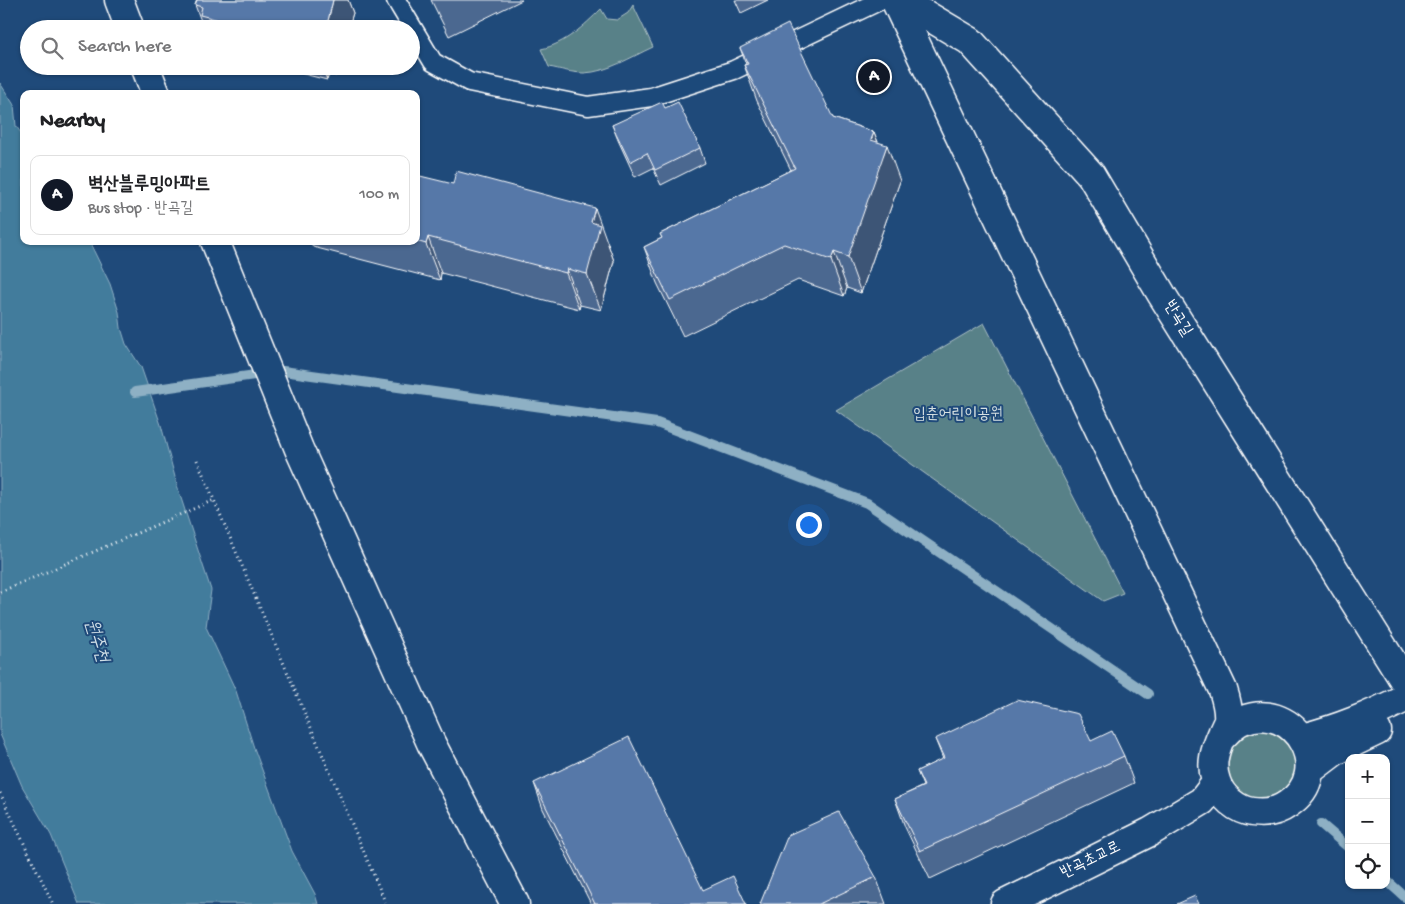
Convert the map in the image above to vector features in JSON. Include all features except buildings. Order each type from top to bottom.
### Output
[{"type":"street","points":[[119,0],[127,20]]},
{"type":"street","points":[[895,0],[1223,690],[1228,710],[1228,721],[1220,739],[1214,753],[1213,768],[1216,783],[1224,796],[1236,806],[1250,812],[1265,813],[1281,809],[1295,800],[1305,786],[1310,770],[1309,754],[1302,738],[1287,723],[1276,718],[1259,716],[1243,720],[1230,728],[1220,739]]},
{"type":"street","name":"반곡길","points":[[901,0],[970,41],[1091,175],[1162,295],[1405,682]]},
{"type":"street","points":[[149,75],[154,90]]},
{"type":"street","points":[[217,245],[299,450],[431,743],[515,904]]},
{"type":"street","points":[[1223,690],[1259,716]]},
{"type":"street","points":[[1302,738],[1344,726],[1405,698]]},
{"type":"street","points":[[1310,770],[1335,752],[1405,720]]},
{"type":"street","points":[[1150,832],[1202,801],[1216,783]]},
{"type":"street","points":[[1150,832],[1214,808],[1236,806]]},
{"type":"street","name":"반곡초교로","points":[[1005,904],[1150,832]]},
{"type":"lane","points":[[396,0],[408,20]]},
{"type":"lane","points":[[420,40],[433,62],[469,82],[588,106],[652,97],[734,70],[881,0]]},
{"type":"path","points":[[197,460],[386,904]]},
{"type":"path","points":[[0,592],[214,500]]},
{"type":"path","points":[[0,793],[53,904]]},
{"type":"green space","points":[[633,5],[653,47],[619,63],[593,72],[575,72],[549,67],[541,49],[566,39],[601,9],[607,19],[617,20],[628,13]]},
{"type":"green space","name":"입춘어린이공원","points":[[984,323],[1123,593],[1103,601],[836,410]]},
{"type":"green space","points":[[1261,731],[1274,734],[1285,741],[1292,752],[1295,765],[1292,778],[1285,789],[1274,796],[1261,799],[1248,796],[1237,789],[1230,778],[1227,765],[1230,752],[1237,741],[1248,734]]},
{"type":"water","name":"원주천","points":[[0,83],[14,105],[16,126],[20,132],[20,245],[91,245],[110,284],[126,344],[141,367],[161,425],[179,492],[211,590],[206,627],[236,691],[254,748],[292,851],[315,894],[318,904],[79,904],[51,835],[22,786],[0,734]]},
{"type":"waterway","points":[[135,392],[283,371],[657,423],[867,503],[1148,694]]},
{"type":"waterway","points":[[1321,824],[1345,845]]},
{"type":"waterway","points":[[1390,884],[1405,897]]},
{"type":"place","name":"벽산블루밍아파트","points":[[874,77]]}]
